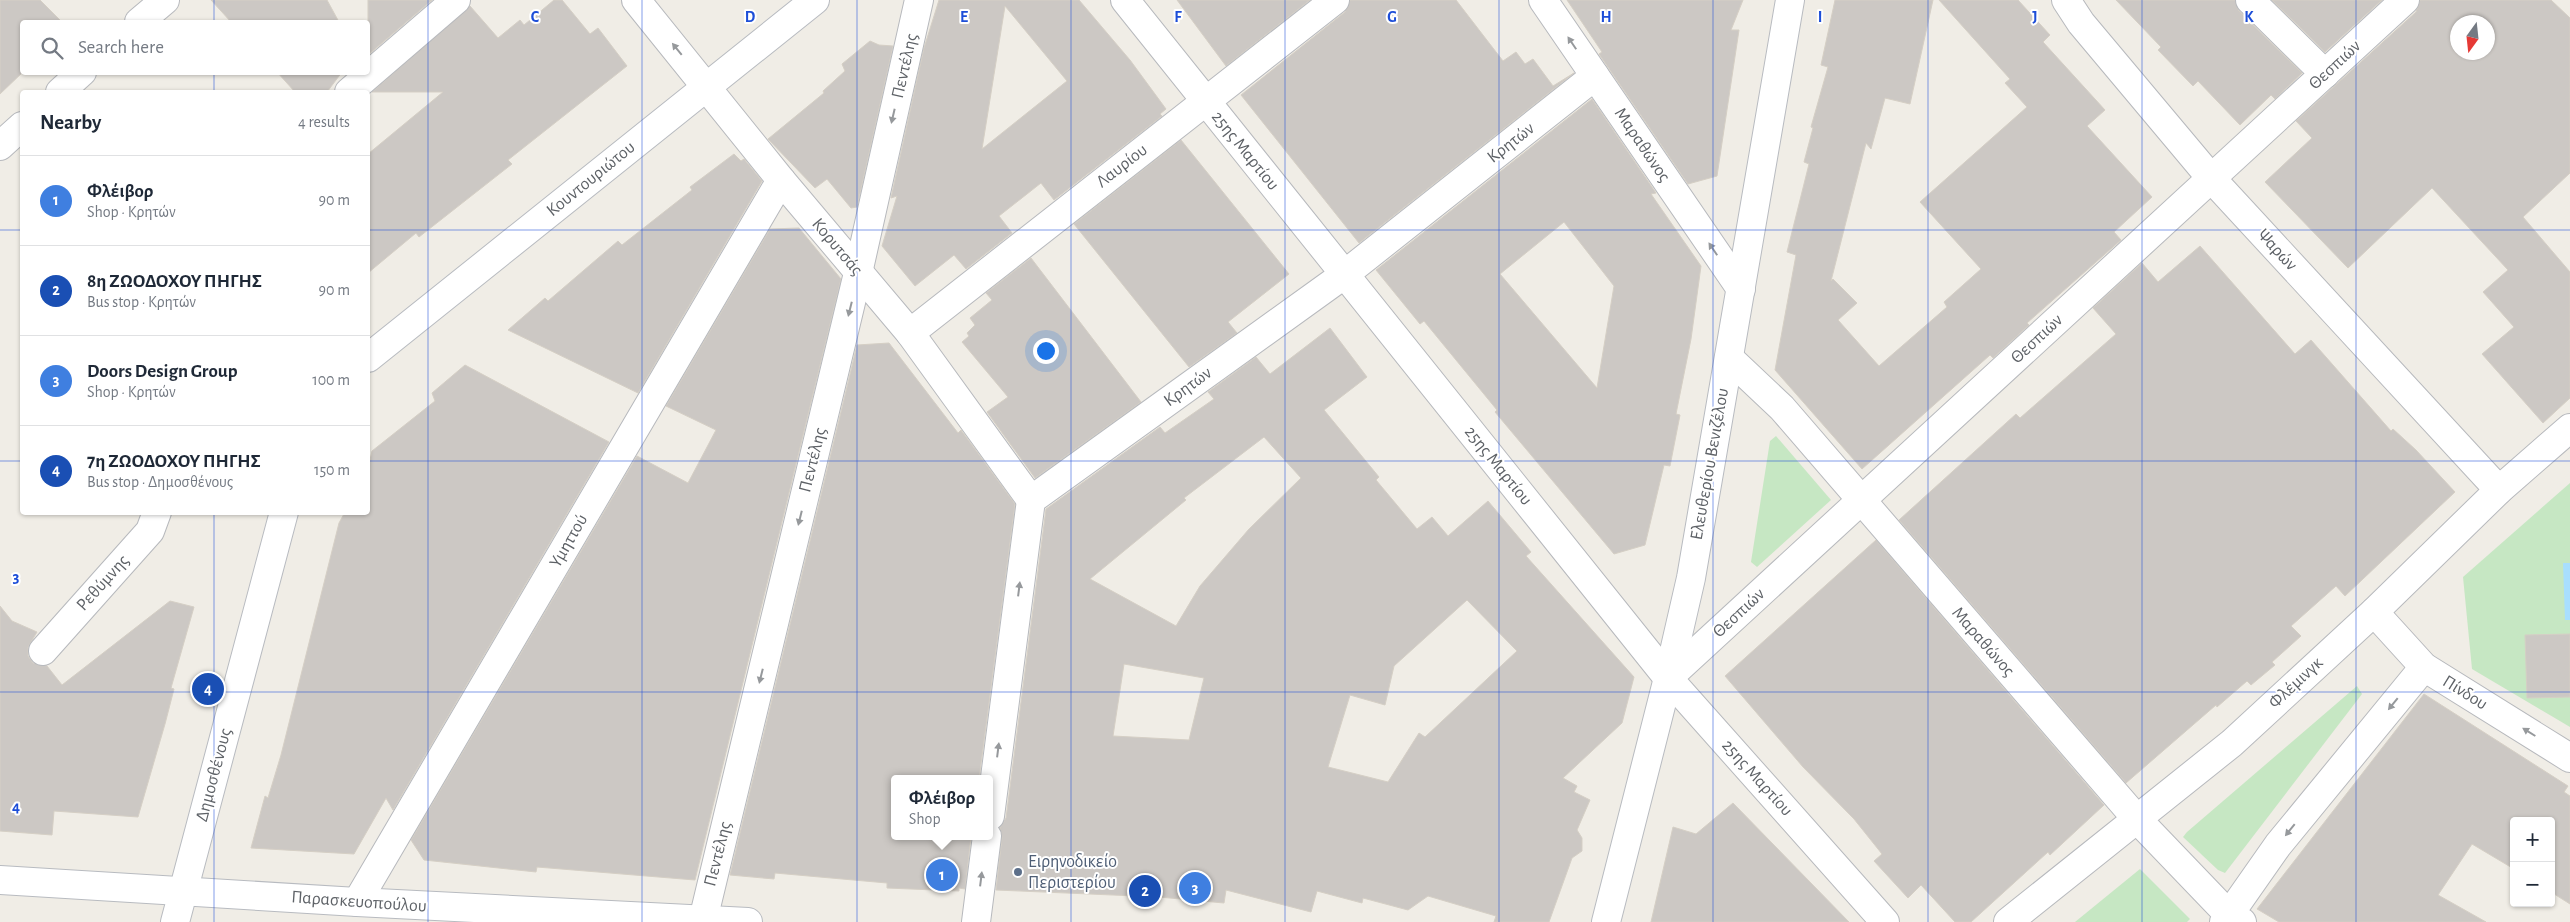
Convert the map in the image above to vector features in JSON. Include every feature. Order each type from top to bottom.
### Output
[{"type":"street","points":[[141,20],[165,0]]},
{"type":"street","points":[[370,74],[456,0]]},
{"type":"street","name":"Κορυτσάς","points":[[636,0],[708,86],[781,180],[910,333],[1031,500]]},
{"type":"street","name":"Κουντουριώτου","points":[[370,356],[815,0]]},
{"type":"street","name":"Πεντέλης","points":[[703,920],[858,273],[919,0]]},
{"type":"street","name":"25ης Μαρτίου","points":[[1125,0],[1668,678],[1885,922]]},
{"type":"street","name":"Λαυρίου","points":[[910,333],[1335,0]]},
{"type":"street","name":"Μαραθώνος","points":[[1543,0],[1741,290]]},
{"type":"street","name":"Ελευθερίου Βενιζέλου","points":[[1606,922],[1668,678],[1691,578],[1790,0]]},
{"type":"street","name":"Ψαρών","points":[[2066,0],[2081,23],[2211,178],[2499,490]]},
{"type":"street","points":[[2250,0],[2325,74]]},
{"type":"street","name":"Θεσπιών","points":[[1668,678],[2406,0]]},
{"type":"street","points":[[62,90],[79,75]]},
{"type":"street","points":[[351,90],[369,75]]},
{"type":"street","name":"Κρητών","points":[[1031,500],[1345,274],[1595,76]]},
{"type":"street","points":[[0,146],[20,128]]},
{"type":"street","name":"Υμηττού","points":[[357,902],[781,180]]},
{"type":"street","name":"Μαραθώνος","points":[[1729,358],[1782,408],[2136,818],[2232,920]]},
{"type":"street","name":"Φλέμινγκ","points":[[2008,922],[2232,742],[2374,612],[2499,490],[2570,428]]},
{"type":"street","points":[[993,793],[1031,500]]},
{"type":"street","name":"Ρεθύμνης","points":[[43,651],[150,530],[156,515]]},
{"type":"street","name":"Δημοσθένους","points":[[175,922],[283,515]]},
{"type":"street","name":"Πίνδου","points":[[2374,612],[2424,667],[2570,758]]},
{"type":"street","points":[[2232,920],[2278,845],[2424,667]]},
{"type":"street","points":[[976,922],[986,840]]},
{"type":"street","name":"Παρασκευοπούλου","points":[[0,880],[661,920],[748,922]]},
{"type":"green space","points":[[1776,436],[1831,500],[1757,567],[1751,562],[1770,441]]},
{"type":"green space","points":[[2570,483],[2570,727],[2472,669],[2463,577]]},
{"type":"green space","points":[[2357,686],[2362,694],[2225,873],[2218,870],[2183,837]]},
{"type":"green space","points":[[2140,869],[2190,919],[2187,922],[2075,922]]},
{"type":"water","points":[[2563,563],[2570,563],[2570,620],[2565,620]]},
{"type":"building","points":[[0,0],[40,0],[60,20],[20,20],[20,75],[0,94]]},
{"type":"building","points":[[211,0],[327,0],[338,20],[229,20]]},
{"type":"building","points":[[368,0],[432,0],[370,53],[370,20],[368,20]]},
{"type":"building","points":[[554,0],[562,0],[590,34],[598,28],[627,66],[508,160],[512,164],[419,237],[416,233],[370,271],[370,152],[443,92],[372,92],[470,6],[498,38],[520,20],[524,25]]},
{"type":"building","points":[[939,0],[1079,0],[1130,60],[1166,109],[1160,114],[1162,116],[1054,200],[1041,183],[999,216],[1012,233],[966,269],[954,255],[915,286],[882,246],[897,196],[891,198],[924,48]],"holes":[[[1005,6],[1067,81],[982,149]]]},
{"type":"building","points":[[1177,0],[1310,0],[1226,66]]},
{"type":"building","points":[[1350,0],[1456,0],[1503,61],[1516,52],[1525,64],[1533,59],[1553,86],[1574,73],[1359,243],[1241,95],[1345,12]]},
{"type":"building","points":[[1567,0],[1743,0],[1731,30],[1739,30],[1717,176],[1688,184],[1599,54],[1602,52]]},
{"type":"building","points":[[1835,0],[1933,0],[1910,104],[1885,98],[1871,149],[1866,143],[1831,281],[1833,279],[1857,303],[1838,320],[1879,366],[1947,307],[1944,302],[1981,269],[1920,202],[2027,107],[2005,83],[2010,79],[1939,0],[2018,0],[2050,35],[2043,42],[2105,110],[2087,126],[2152,197],[2114,232],[2121,240],[2027,323],[2029,325],[1993,358],[1990,355],[1862,469],[1775,370],[1796,255],[1787,252],[1809,164],[1804,162],[1813,128],[1811,127],[1828,67],[1821,65]]},
{"type":"building","points":[[2116,0],[2235,0],[2239,11],[2302,73],[2275,99],[2271,95],[2240,125],[2198,81],[2193,86],[2158,50],[2161,47]]},
{"type":"building","points":[[2272,0],[2382,0],[2325,52]]},
{"type":"building","points":[[2420,0],[2551,0],[2570,18],[2570,173],[2523,217],[2570,272],[2570,398],[2543,423],[2482,354],[2514,327],[2483,292],[2508,270],[2432,188],[2348,268],[2265,182],[2312,138],[2296,121],[2416,12]]},
{"type":"building","points":[[870,41],[879,45],[893,46],[857,207],[851,208],[827,179],[815,188],[768,139],[824,93],[823,91],[845,71],[842,64]]},
{"type":"building","points":[[280,75],[340,75],[328,90],[293,90]]},
{"type":"building","points":[[1592,99],[1656,193],[1651,194],[1701,266],[1691,339],[1676,414],[1680,415],[1670,466],[1664,465],[1645,545],[1614,554],[1495,412],[1497,410],[1424,321],[1420,324],[1376,270]],"holes":[[[1564,222],[1614,286],[1597,388],[1500,274]]]},
{"type":"building","points":[[1181,140],[1289,274],[1228,322],[1237,333],[1189,367],[1074,224]]},
{"type":"building","points":[[734,154],[741,161],[744,159],[762,181],[638,393],[508,330],[545,298],[548,301],[618,241],[622,245],[692,190],[690,187]]},
{"type":"building","points":[[799,228],[841,279],[695,880],[537,867],[536,872],[424,860],[411,840],[637,456],[688,483],[716,430],[666,406],[770,229]]},
{"type":"building","points":[[2200,246],[2295,354],[2311,340],[2391,431],[2393,429],[2416,450],[2455,492],[2345,596],[2336,586],[2291,626],[2301,636],[2272,662],[2275,665],[2251,685],[2247,681],[2217,707],[2216,705],[2126,783],[1899,520],[2016,414],[2020,418],[2116,334],[2093,308],[2142,263],[2158,282]]},
{"type":"building","points":[[1031,258],[1141,402],[1035,478],[987,412],[1008,397],[962,342],[969,336],[967,333],[975,325],[970,318],[992,300],[986,293]]},
{"type":"building","points":[[1330,328],[1367,377],[1324,410],[1379,477],[1376,480],[1417,529],[1432,517],[1448,536],[1488,501],[1531,552],[1526,556],[1634,677],[1622,723],[1563,778],[1577,786],[1574,792],[1590,800],[1577,830],[1582,838],[1582,851],[1572,858],[1549,922],[1494,922],[1496,916],[1428,896],[1408,910],[1363,898],[1362,903],[1317,891],[1311,912],[1226,890],[1224,903],[1159,897],[996,890],[1002,838],[1000,828],[1006,818],[1046,509],[1160,427],[1165,433],[1214,399],[1208,392],[1256,357],[1270,374]],"holes":[[[1264,437],[1301,478],[1249,529],[1200,586],[1176,626],[1090,579],[1186,500],[1184,498]],[[1467,600],[1517,651],[1425,737],[1419,733],[1388,782],[1328,767],[1350,695],[1385,705],[1394,666]],[[1124,664],[1204,678],[1189,740],[1113,736]]]},
{"type":"building","points":[[889,343],[958,433],[961,430],[1015,504],[980,775],[891,775],[891,840],[971,840],[965,889],[959,888],[959,891],[887,888],[887,883],[775,873],[774,879],[730,875],[857,345]]},
{"type":"building","points":[[465,365],[609,442],[393,810],[386,798],[354,854],[251,848],[265,796],[268,798],[281,755],[339,523],[343,515],[370,515],[370,460],[372,451],[435,401],[432,393]]},
{"type":"building","points":[[1876,540],[2104,805],[2050,855],[2048,852],[1971,922],[1955,922],[1921,885],[1908,898],[1874,861],[1882,854],[1854,819],[1803,767],[1725,676]]},
{"type":"building","points":[[170,601],[194,607],[171,688],[174,689],[165,724],[138,817],[54,811],[52,835],[0,831],[0,606],[12,621],[37,632],[28,647],[28,656],[33,663],[47,666],[62,685]]},
{"type":"building","points":[[2570,634],[2570,697],[2527,698],[2525,635]]},
{"type":"building","points":[[2424,694],[2568,786],[2564,792],[2570,796],[2570,904],[2555,895],[2555,817],[2510,817],[2510,867],[2472,844],[2438,895],[2486,922],[2279,922],[2257,909]]},
{"type":"building","points":[[1733,803],[1849,922],[1651,922],[1673,827],[1696,834]]},
{"type":"place","name":"7η ΖΩΟΔΟΧΟΥ ΠΗΓΗΣ","points":[[208,689]]},
{"type":"place","name":"Ειρηνοδικείο Περιστερίου","points":[[1018,872]]},
{"type":"place","name":"Φλέιβορ","points":[[942,875]]},
{"type":"place","name":"Doors Design Group","points":[[1195,888]]},
{"type":"place","name":"8η ΖΩΟΔΟΧΟΥ ΠΗΓΗΣ","points":[[1145,891]]}]
